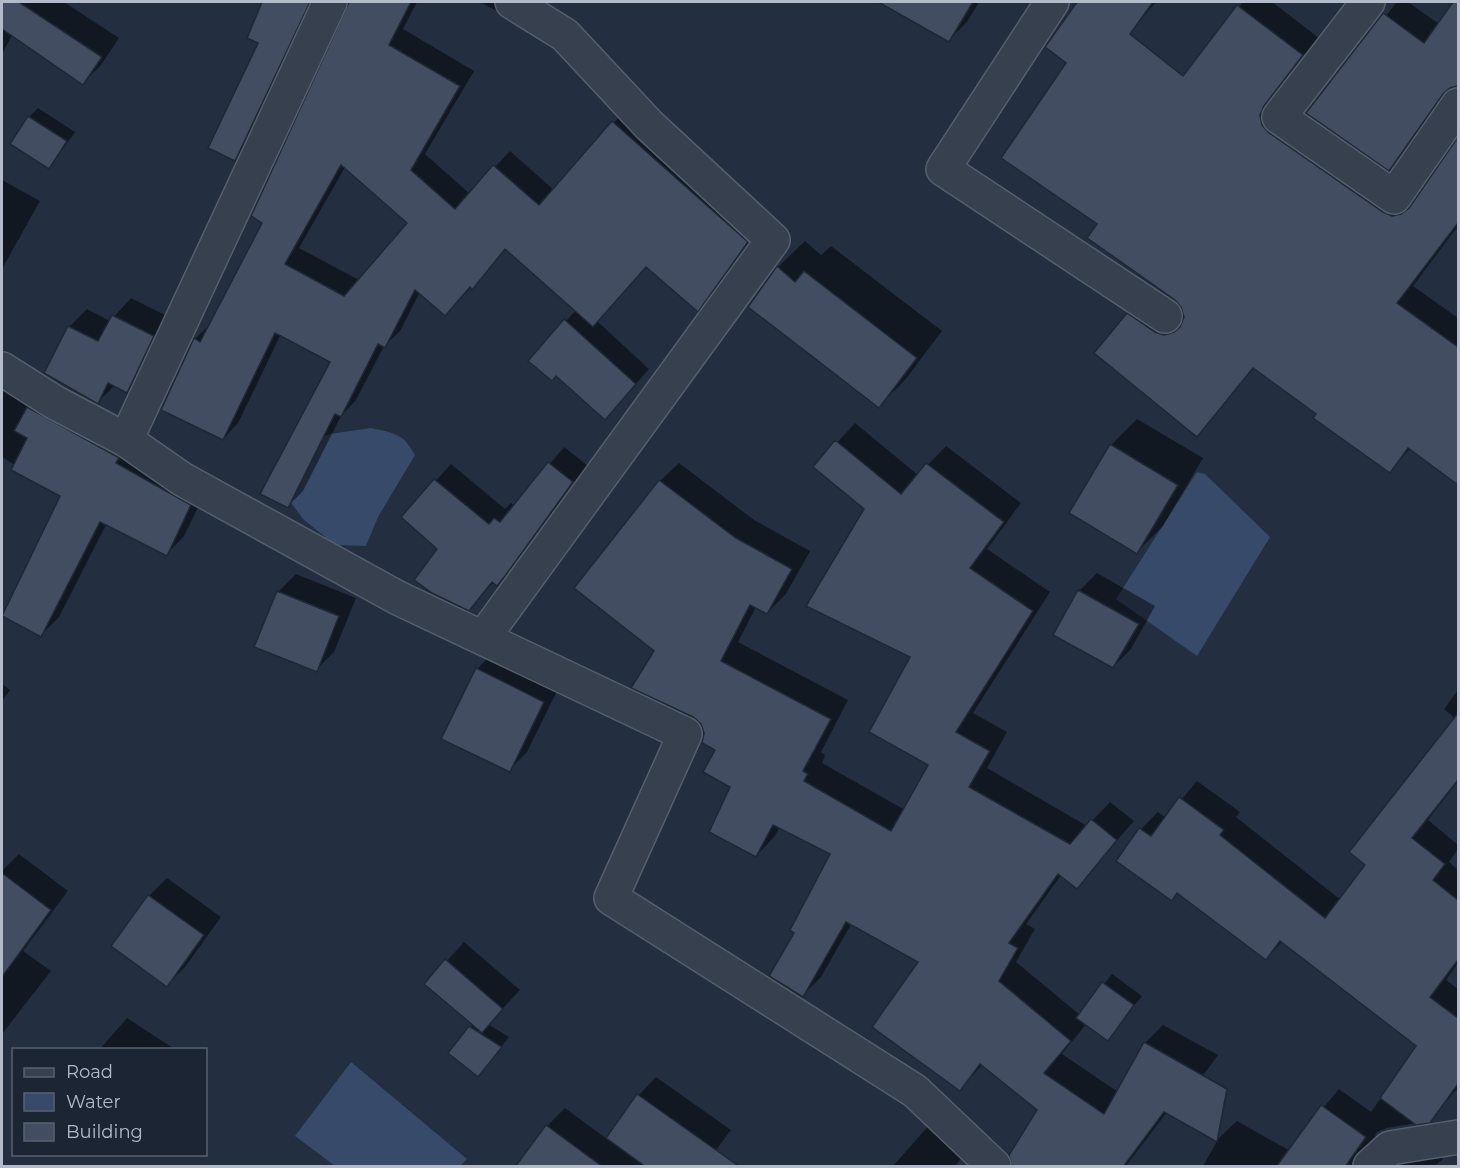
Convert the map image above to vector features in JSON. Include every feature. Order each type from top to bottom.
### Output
[{"type":"street","points":[[126,440],[330,2]]},
{"type":"street","points":[[483,638],[773,240],[649,125],[565,35],[512,2]]},
{"type":"street","points":[[1052,2],[943,169],[1165,316]]},
{"type":"street","points":[[1368,2],[1279,117],[1394,197],[1458,105]]},
{"type":"street","points":[[2,369],[54,402],[126,440],[192,485],[398,598],[685,734],[611,898],[915,1091],[994,1167]]},
{"type":"street","points":[[1370,1167],[1390,1148],[1458,1137]]},
{"type":"water","points":[[371,428],[402,438],[415,455],[378,517],[366,546],[335,545],[303,519],[287,497],[297,445],[330,434]]},
{"type":"water","points":[[1197,472],[1205,474],[1270,537],[1197,656],[1116,599]]},
{"type":"water","points":[[351,1062],[467,1159],[460,1166],[335,1166],[295,1136]]},
{"type":"building","points":[[2,2],[19,2],[102,57],[83,85],[2,29]]},
{"type":"building","points":[[262,2],[310,2],[235,161],[208,148],[258,43],[247,38]]},
{"type":"building","points":[[349,2],[411,2],[389,45],[460,86],[411,170],[455,209],[493,165],[539,205],[612,121],[748,242],[698,312],[646,267],[593,327],[505,249],[472,290],[470,287],[445,316],[415,290],[385,348],[378,344],[341,417],[335,414],[288,508],[260,494],[330,362],[275,333],[223,440],[161,410],[194,338],[200,342],[262,223],[251,216]],"holes":[[[341,165],[407,223],[344,296],[285,264]]]},
{"type":"building","points":[[878,2],[973,2],[949,42]]},
{"type":"building","points":[[1077,2],[1153,2],[1130,34],[1183,76],[1237,5],[1303,55],[1264,106],[1260,115],[1262,125],[1268,132],[1392,216],[1401,214],[1409,208],[1458,137],[1458,223],[1397,303],[1458,347],[1458,485],[1408,448],[1390,473],[1313,418],[1316,414],[1253,368],[1197,437],[1094,353],[1127,313],[1155,332],[1164,335],[1180,327],[1184,317],[1181,307],[1175,300],[1087,238],[1097,224],[1001,158],[1066,63],[1045,47]]},
{"type":"building","points":[[1453,2],[1458,2],[1458,86],[1450,88],[1443,94],[1389,171],[1306,113],[1383,13],[1424,43]]},
{"type":"building","points":[[28,116],[67,141],[49,169],[10,144]]},
{"type":"building","points":[[777,266],[795,282],[804,271],[917,358],[879,408],[748,307]]},
{"type":"building","points":[[112,315],[154,336],[127,393],[108,383],[98,404],[44,373],[68,326],[98,341]]},
{"type":"building","points":[[564,319],[636,384],[605,420],[556,376],[552,381],[528,361]]},
{"type":"building","points":[[27,407],[116,456],[119,458],[116,463],[191,505],[167,556],[100,522],[41,637],[2,616],[60,496],[11,470],[27,438],[14,431]]},
{"type":"building","points":[[835,440],[901,494],[926,463],[1004,522],[970,568],[1033,611],[956,732],[990,751],[969,787],[1070,844],[1091,819],[1117,840],[1077,889],[1058,874],[1009,943],[1018,948],[999,981],[1071,1041],[1044,1073],[1104,1114],[1144,1042],[1227,1089],[1217,1142],[1164,1112],[1123,1167],[1012,1167],[1009,1155],[1037,1110],[980,1064],[960,1091],[872,1027],[918,962],[846,922],[803,997],[769,976],[794,933],[790,930],[830,854],[773,825],[756,857],[709,832],[730,787],[703,772],[715,750],[702,743],[704,733],[701,724],[693,717],[631,688],[654,651],[574,588],[659,480],[736,538],[792,569],[767,614],[750,605],[721,661],[831,719],[803,771],[808,774],[804,781],[891,831],[928,765],[869,732],[910,657],[806,606],[864,509],[813,467]]},
{"type":"building","points":[[1110,444],[1178,485],[1137,554],[1069,513]]},
{"type":"building","points":[[548,462],[573,482],[497,586],[492,582],[469,611],[432,593],[414,580],[437,549],[401,517],[434,479],[489,524],[494,518],[500,522]]},
{"type":"building","points":[[1078,590],[1139,624],[1113,668],[1053,635]]},
{"type":"building","points":[[277,591],[339,616],[317,672],[254,647]]},
{"type":"building","points":[[476,668],[544,702],[510,772],[441,739]]},
{"type":"building","points":[[1458,713],[1458,780],[1412,838],[1445,864],[1433,880],[1458,900],[1458,960],[1430,997],[1458,1018],[1458,1084],[1430,1123],[1416,1125],[1380,1098],[1416,1046],[1280,941],[1266,960],[1177,893],[1172,901],[1116,861],[1139,828],[1151,836],[1179,797],[1224,830],[1220,835],[1325,918],[1365,865],[1349,852]]},
{"type":"building","points":[[2,873],[51,910],[2,977]]},
{"type":"building","points":[[148,895],[204,935],[167,987],[111,946]]},
{"type":"building","points":[[445,959],[503,1009],[482,1033],[424,984]]},
{"type":"building","points":[[1102,982],[1134,1005],[1108,1041],[1076,1018]]},
{"type":"building","points":[[469,1026],[502,1047],[478,1077],[448,1053]]},
{"type":"building","points":[[637,1094],[740,1167],[646,1167],[606,1138]]},
{"type":"building","points":[[1321,1105],[1366,1137],[1345,1167],[1276,1167]]},
{"type":"building","points":[[546,1125],[603,1167],[515,1167]]}]
